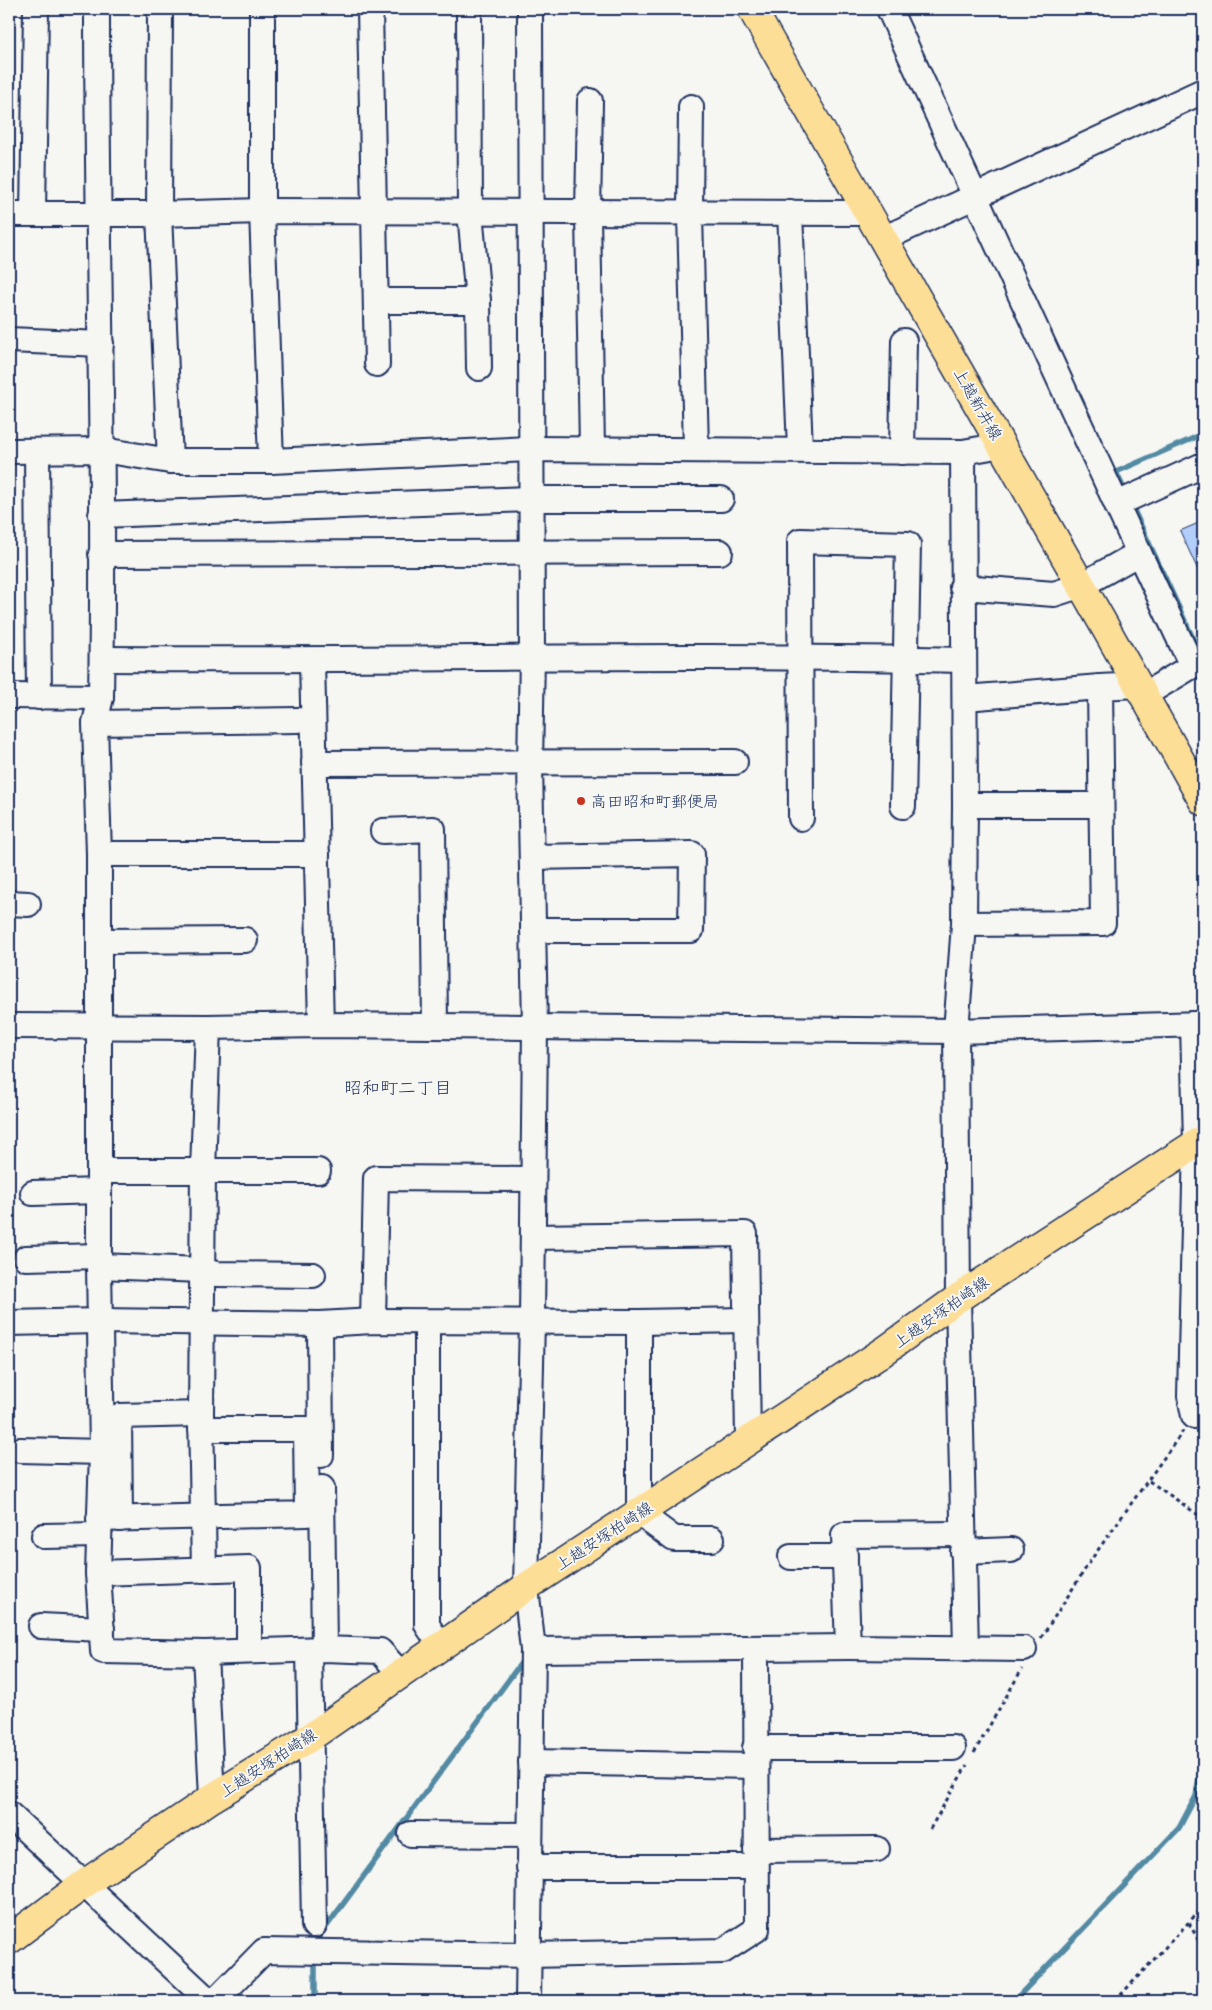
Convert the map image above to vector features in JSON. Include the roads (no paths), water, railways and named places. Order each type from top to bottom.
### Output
[{"type":"main road","name":"上越新井線","points":[[752,9],[867,214],[1082,584],[1203,800]]},
{"type":"main road","name":"上越安塚柏崎線","points":[[9,1940],[84,1884],[212,1798],[309,1738],[526,1587],[883,1352],[958,1298],[1199,1141]]},
{"type":"street","points":[[32,214],[36,9]]},
{"type":"street","points":[[97,9],[97,214],[103,450],[101,697],[95,723],[100,941],[99,1321],[102,1452],[106,1524]]},
{"type":"street","points":[[160,9],[159,214],[170,461]]},
{"type":"street","points":[[262,9],[262,211],[270,461]]},
{"type":"street","points":[[370,9],[377,364]]},
{"type":"street","points":[[469,9],[470,212],[478,301],[479,368]]},
{"type":"street","points":[[528,2001],[533,1650],[526,1587],[532,1320],[534,1027],[533,857],[530,764],[532,656],[532,214],[530,9]]},
{"type":"street","points":[[889,9],[974,197],[1192,666],[1141,690],[1100,687],[965,698]]},
{"type":"street","points":[[883,239],[1203,91]]},
{"type":"street","points":[[590,101],[588,214],[592,449]]},
{"type":"street","points":[[691,107],[690,214],[696,449]]},
{"type":"street","points":[[9,214],[159,214],[262,211],[532,214],[790,212],[867,214]]},
{"type":"street","points":[[790,212],[800,449]]},
{"type":"street","points":[[376,301],[478,301]]},
{"type":"street","points":[[9,340],[101,344]]},
{"type":"street","points":[[902,452],[904,341]]},
{"type":"street","points":[[9,451],[103,450],[170,461],[270,461],[531,449],[800,449],[963,452],[1002,445]]},
{"type":"street","points":[[38,451],[39,696]]},
{"type":"street","points":[[963,452],[964,924],[956,1031],[958,1298],[966,1649]]},
{"type":"street","points":[[1117,504],[1203,465]]},
{"type":"street","points":[[101,515],[531,499],[721,499]]},
{"type":"street","points":[[801,818],[800,542],[908,544],[902,806]]},
{"type":"street","points":[[101,554],[531,551],[720,552]]},
{"type":"street","points":[[962,587],[1054,594],[1082,584],[1139,553]]},
{"type":"street","points":[[102,660],[312,660],[532,656],[800,656],[964,660]]},
{"type":"street","points":[[312,660],[322,1025]]},
{"type":"street","points":[[964,924],[1103,923],[1100,687]]},
{"type":"street","points":[[9,696],[101,697]]},
{"type":"street","points":[[95,723],[298,720]]},
{"type":"street","points":[[314,763],[530,764],[734,762]]},
{"type":"street","points":[[965,805],[1101,805]]},
{"type":"street","points":[[383,831],[433,829],[435,1026]]},
{"type":"street","points":[[99,854],[317,854]]},
{"type":"street","points":[[533,857],[692,854],[691,930],[533,930]]},
{"type":"street","points":[[100,941],[245,940]]},
{"type":"street","points":[[9,1026],[208,1027],[322,1025],[956,1031],[1198,1024],[1199,1141],[1190,1396],[1194,1416]]},
{"type":"street","points":[[204,1570],[201,1422],[202,1270],[208,1027]]},
{"type":"street","points":[[33,1193],[99,1181],[203,1171],[318,1171]]},
{"type":"street","points":[[373,1321],[367,1179],[532,1179]]},
{"type":"street","points":[[533,1237],[745,1234],[748,1440]]},
{"type":"street","points":[[26,1258],[99,1261],[202,1270],[216,1274],[313,1275]]},
{"type":"street","points":[[9,1322],[99,1321],[320,1324],[373,1321],[532,1320],[639,1322],[745,1320]]},
{"type":"street","points":[[427,1322],[427,1625],[441,1646]]},
{"type":"street","points":[[639,1322],[639,1513],[674,1539],[712,1539]]},
{"type":"street","points":[[314,1925],[309,1738],[317,1650],[320,1324]]},
{"type":"street","points":[[44,1536],[106,1524],[204,1516],[307,1514],[306,1429],[119,1416],[106,1524],[98,1573],[103,1651],[205,1653],[249,1650],[380,1651],[400,1673]]},
{"type":"street","points":[[20,1450],[102,1452]]},
{"type":"street","points":[[848,1647],[844,1535],[963,1543],[1011,1550]]},
{"type":"street","points":[[791,1557],[845,1557]]},
{"type":"street","points":[[98,1573],[249,1568],[249,1650]]},
{"type":"street","points":[[41,1626],[102,1628]]},
{"type":"street","points":[[533,1650],[756,1650],[848,1647],[1029,1652]]},
{"type":"street","points":[[215,2001],[264,1950],[529,1955],[723,1951],[757,1929],[756,1650]]},
{"type":"street","points":[[205,1653],[212,1798]]},
{"type":"street","points":[[531,1762],[755,1757],[953,1748]]},
{"type":"street","points":[[9,1814],[209,2001]]},
{"type":"street","points":[[411,1834],[529,1835]]},
{"type":"street","points":[[529,1867],[756,1858],[877,1849]]},
{"type":"waterway","points":[[1127,495],[1116,472],[1203,434]]},
{"type":"waterway","points":[[1131,504],[1203,660]]},
{"type":"waterway","points":[[315,1946],[315,1942],[521,1663]]},
{"type":"waterway","points":[[1014,2001],[1179,1828],[1196,1796],[1203,1754]]},
{"type":"waterway","points":[[315,1958],[315,2001]]},
{"type":"place","name":"高田昭和町郵便局","points":[[581,801]]},
{"type":"district","name":"昭和町二丁目","points":[[398,1088]]}]
